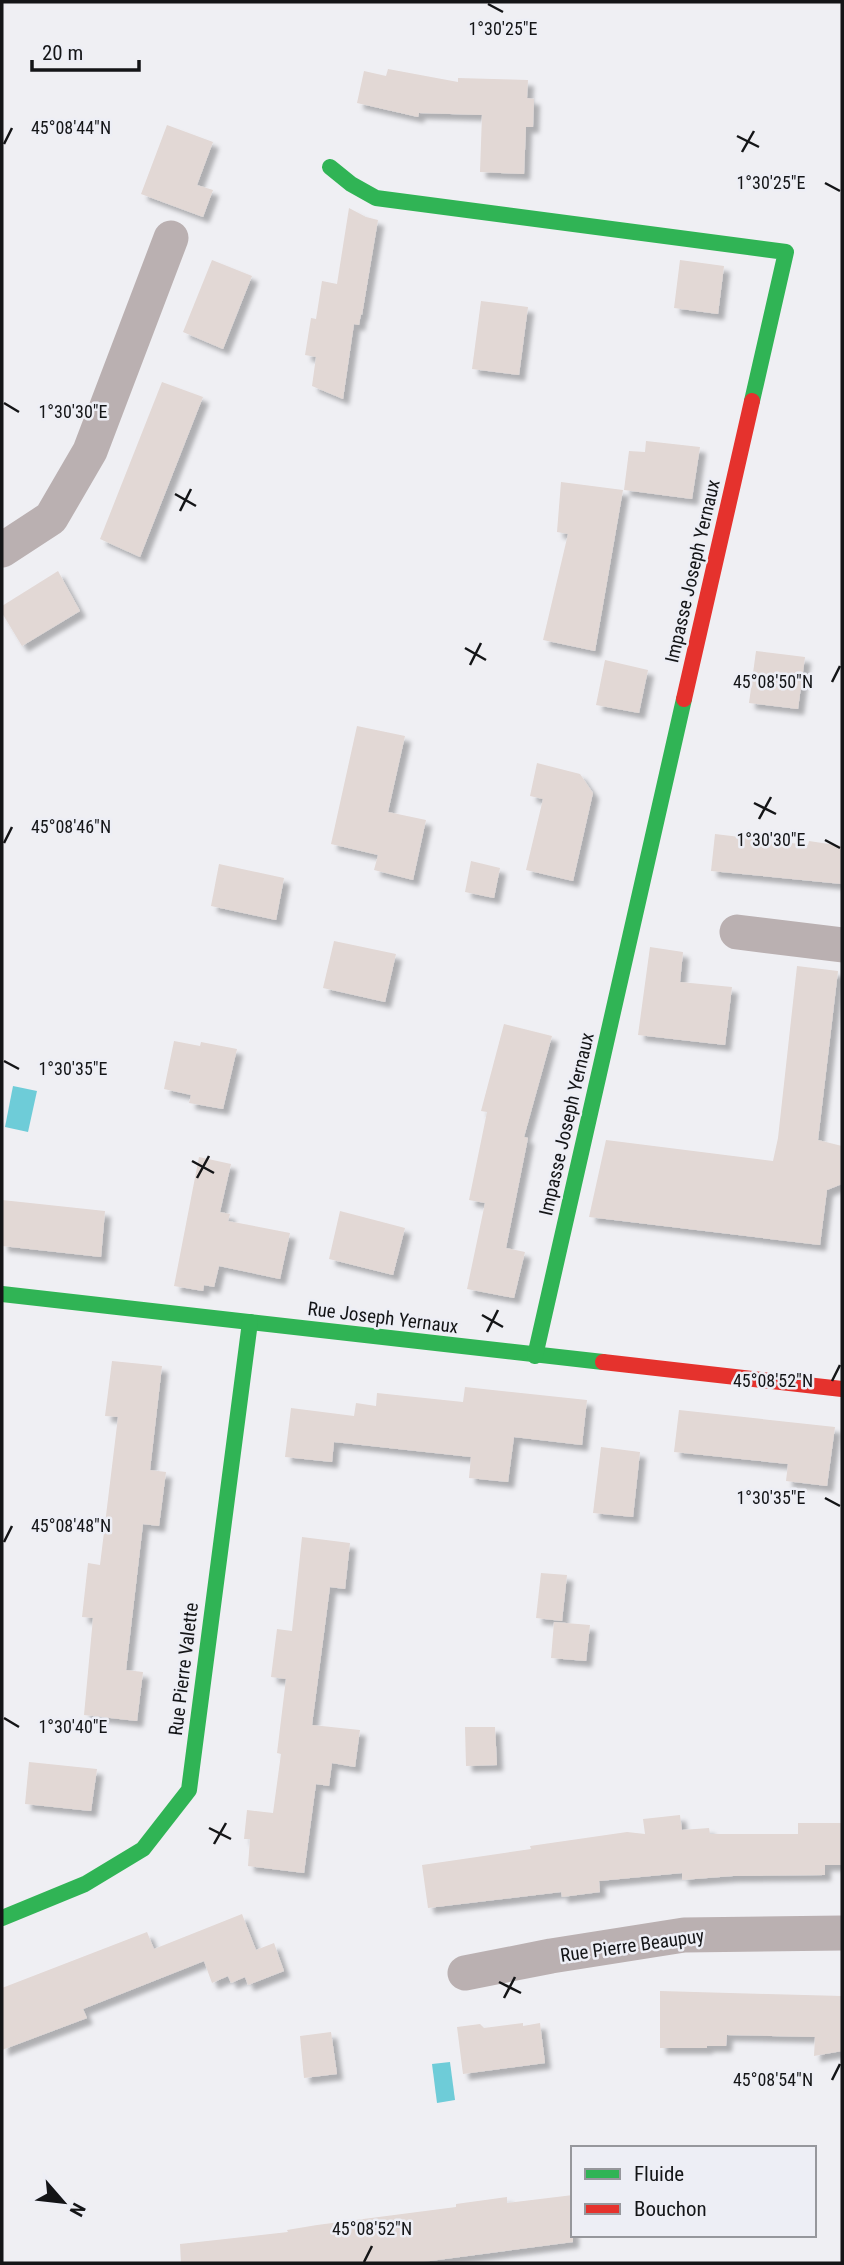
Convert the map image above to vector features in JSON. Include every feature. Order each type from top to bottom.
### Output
[{"type":"street","name":"Impasse Joseph Yernaux","points":[[330,167],[351,184],[376,198],[786,252],[535,1356]]},
{"type":"street","points":[[2,550],[51,518],[90,451],[171,238]]},
{"type":"street","points":[[737,932],[842,945]]},
{"type":"street","name":"Rue Joseph Yernaux","points":[[2,1294],[842,1389]]},
{"type":"street","name":"Rue Pierre Valette","points":[[2,1918],[85,1884],[143,1849],[189,1790],[250,1322]]},
{"type":"street","name":"Rue Pierre Beaupuy","points":[[465,1973],[684,1935],[842,1933]]},
{"type":"water","points":[[13,1086],[37,1091],[28,1132],[5,1127]]},
{"type":"water","points":[[450,2062],[455,2100],[437,2103],[432,2064]]},
{"type":"building","points":[[388,69],[458,82],[458,78],[528,80],[527,98],[534,99],[533,127],[526,127],[524,174],[480,172],[482,115],[419,113],[418,117],[357,103],[364,71],[386,76]]},
{"type":"building","points":[[167,125],[213,142],[197,185],[213,190],[203,217],[141,194]]},
{"type":"building","points":[[349,208],[378,220],[362,315],[359,325],[354,324],[343,399],[312,386],[316,357],[305,355],[311,318],[316,319],[322,281],[337,284]]},
{"type":"building","points":[[212,260],[252,276],[223,349],[183,332]]},
{"type":"building","points":[[680,260],[724,266],[718,314],[674,308]]},
{"type":"building","points":[[481,301],[528,307],[519,375],[472,369]]},
{"type":"building","points":[[162,382],[203,397],[140,557],[100,539]]},
{"type":"building","points":[[646,441],[700,447],[692,499],[624,490],[629,451],[645,452]]},
{"type":"building","points":[[561,482],[623,490],[595,651],[543,640],[568,534],[557,532]]},
{"type":"building","points":[[58,571],[80,611],[22,646],[2,613],[2,606]]},
{"type":"building","points":[[756,651],[805,657],[798,709],[749,703]]},
{"type":"building","points":[[605,660],[648,670],[639,713],[596,705]]},
{"type":"building","points":[[357,726],[405,736],[388,812],[426,820],[413,880],[374,870],[378,855],[331,844]]},
{"type":"building","points":[[537,763],[580,774],[593,793],[573,881],[526,870],[543,799],[530,796]]},
{"type":"building","points":[[715,834],[808,845],[809,841],[842,846],[842,884],[711,871]]},
{"type":"building","points":[[471,861],[500,868],[494,898],[465,892]]},
{"type":"building","points":[[219,864],[284,878],[276,920],[211,906]]},
{"type":"building","points":[[334,941],[396,954],[385,1002],[323,988]]},
{"type":"building","points":[[650,947],[683,952],[680,982],[732,987],[725,1045],[638,1035]]},
{"type":"building","points":[[797,966],[838,971],[818,1140],[842,1146],[842,1184],[827,1190],[820,1245],[589,1217],[606,1140],[773,1161],[778,1138]]},
{"type":"building","points":[[504,1024],[552,1036],[524,1137],[528,1138],[506,1248],[525,1252],[514,1298],[467,1289],[485,1203],[469,1200],[487,1112],[481,1111]]},
{"type":"building","points":[[174,1041],[200,1046],[201,1042],[237,1049],[223,1109],[189,1103],[191,1095],[164,1089]]},
{"type":"building","points":[[199,1157],[231,1164],[220,1212],[230,1214],[228,1221],[290,1233],[280,1279],[219,1266],[214,1287],[204,1285],[203,1291],[174,1286]]},
{"type":"building","points":[[2,1200],[105,1211],[101,1257],[2,1246]]},
{"type":"building","points":[[340,1211],[405,1228],[393,1275],[329,1259]]},
{"type":"building","points":[[112,1361],[162,1366],[150,1470],[166,1472],[159,1526],[143,1524],[126,1670],[143,1672],[137,1721],[84,1715],[93,1618],[82,1617],[88,1563],[100,1565],[118,1417],[105,1416]]},
{"type":"building","points":[[465,1387],[587,1400],[582,1445],[514,1437],[508,1482],[469,1478],[471,1457],[334,1442],[332,1462],[285,1457],[291,1408],[354,1416],[356,1403],[376,1406],[377,1393],[463,1402]]},
{"type":"building","points":[[679,1410],[835,1427],[827,1486],[786,1481],[788,1464],[674,1452]]},
{"type":"building","points":[[601,1447],[640,1452],[633,1517],[593,1513]]},
{"type":"building","points":[[302,1537],[350,1543],[345,1589],[330,1587],[312,1725],[360,1730],[355,1767],[332,1763],[329,1786],[316,1784],[304,1873],[248,1866],[250,1839],[244,1839],[247,1810],[273,1813],[281,1754],[277,1753],[286,1679],[271,1677],[277,1629],[292,1631]]},
{"type":"building","points":[[541,1573],[567,1575],[562,1621],[536,1618]]},
{"type":"building","points":[[554,1622],[590,1625],[586,1661],[551,1658]]},
{"type":"building","points":[[465,1727],[495,1727],[497,1765],[466,1766]]},
{"type":"building","points":[[29,1762],[97,1769],[91,1811],[25,1804]]},
{"type":"building","points":[[680,1815],[682,1830],[709,1828],[710,1834],[798,1834],[798,1823],[842,1823],[842,1865],[825,1865],[825,1875],[733,1876],[682,1880],[682,1873],[599,1881],[600,1892],[562,1897],[561,1892],[428,1908],[422,1865],[627,1832],[645,1834],[643,1819]]},
{"type":"building","points":[[242,1914],[256,1950],[274,1943],[284,1971],[248,1985],[245,1977],[231,1983],[228,1976],[212,1983],[204,1961],[83,2009],[87,2018],[2,2050],[2,1988],[147,1932],[154,1949]]},
{"type":"building","points":[[660,1991],[842,1996],[842,2051],[814,2056],[815,2037],[727,2035],[726,2046],[660,2048]]},
{"type":"building","points":[[523,2023],[523,2026],[540,2023],[545,2063],[463,2074],[457,2027],[480,2024],[484,2028]]},
{"type":"building","points":[[331,2032],[337,2074],[304,2078],[300,2036]]},
{"type":"building","points":[[571,2195],[573,2242],[415,2263],[181,2263],[180,2244],[288,2232],[287,2230],[317,2225],[456,2207],[456,2204],[507,2197],[507,2203]]},
{"type":"traffic: fast","points":[[330,167],[351,184],[376,198],[786,252],[752,401]]},
{"type":"traffic: fast","points":[[535,1356],[684,699]]},
{"type":"traffic: fast","points":[[2,1294],[603,1362]]},
{"type":"traffic: fast","points":[[2,1918],[85,1884],[143,1849],[189,1790],[250,1322]]},
{"type":"traffic: jam","points":[[684,699],[752,401]]},
{"type":"traffic: jam","points":[[603,1362],[842,1389]]}]
